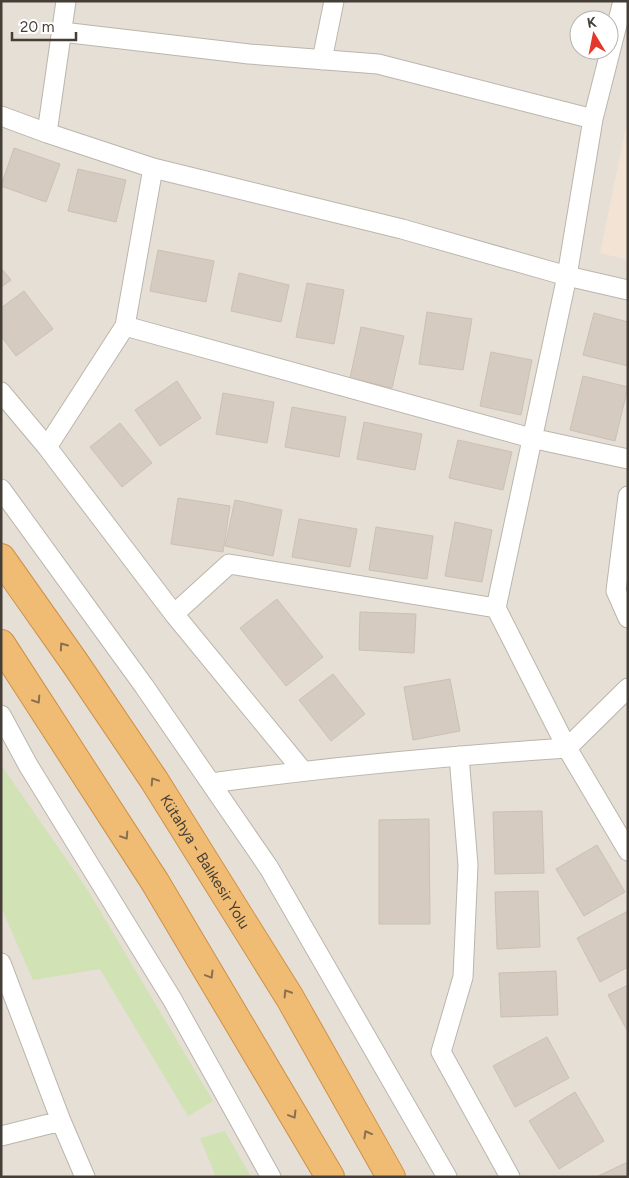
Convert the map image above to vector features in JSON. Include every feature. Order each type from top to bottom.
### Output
[{"type":"highway","name":"Kütahya - Balıkesir Yolu","points":[[1,558],[154,780],[290,998],[391,1177]]},
{"type":"highway","points":[[1,644],[155,882],[330,1177]]},
{"type":"street","points":[[47,133],[66,1]]},
{"type":"street","points":[[322,60],[334,1]]},
{"type":"street","points":[[623,1],[593,119],[567,276],[496,608],[567,748],[628,851]]},
{"type":"street","points":[[62,32],[249,54],[378,64],[593,119]]},
{"type":"street","points":[[1,116],[152,168],[402,229],[567,276],[628,290]]},
{"type":"street","points":[[46,448],[125,326],[152,168]]},
{"type":"street","points":[[125,326],[531,438],[628,459]]},
{"type":"street","points":[[1,392],[174,614],[302,770]]},
{"type":"street","points":[[1,489],[144,686],[269,868],[448,1177]]},
{"type":"street","points":[[628,496],[616,592],[628,618]]},
{"type":"street","points":[[174,614],[229,564],[496,608]]},
{"type":"street","points":[[211,783],[302,770],[567,748],[628,688]]},
{"type":"street","points":[[1,715],[28,765],[172,999],[269,1175]]},
{"type":"street","points":[[458,756],[468,865],[462,978],[441,1052],[510,1177]]},
{"type":"street","points":[[2,965],[60,1121],[85,1177]]},
{"type":"street","points":[[1,1136],[60,1121]]},
{"type":"shaded area","points":[[1,1],[628,1],[628,1177],[1,1177]]},
{"type":"shaded area","points":[[628,117],[628,260],[600,253]]},
{"type":"green space","points":[[1,765],[87,889],[213,1101],[188,1116],[100,969],[33,980],[1,907]]},
{"type":"green space","points":[[225,1131],[251,1177],[216,1177],[200,1138]]},
{"type":"building","points":[[14,148],[60,164],[46,202],[1,186]]},
{"type":"building","points":[[78,169],[126,180],[116,222],[68,211]]},
{"type":"building","points":[[158,250],[214,261],[206,302],[150,291]]},
{"type":"building","points":[[1,268],[11,280],[1,287]]},
{"type":"building","points":[[239,273],[289,285],[281,322],[231,311]]},
{"type":"building","points":[[307,283],[344,290],[334,344],[296,337]]},
{"type":"building","points":[[24,291],[53,329],[16,356],[1,336],[1,308]]},
{"type":"building","points":[[427,312],[472,319],[463,370],[419,364]]},
{"type":"building","points":[[594,313],[628,322],[628,366],[583,355]]},
{"type":"building","points":[[361,327],[404,336],[392,388],[350,378]]},
{"type":"building","points":[[491,352],[532,360],[521,415],[480,406]]},
{"type":"building","points":[[583,376],[628,387],[615,441],[570,430]]},
{"type":"building","points":[[177,381],[201,418],[160,446],[135,410]]},
{"type":"building","points":[[223,393],[274,402],[267,443],[216,434]]},
{"type":"building","points":[[292,407],[346,417],[339,457],[285,447]]},
{"type":"building","points":[[364,422],[422,434],[415,470],[357,459]]},
{"type":"building","points":[[120,423],[152,463],[122,487],[90,447]]},
{"type":"building","points":[[458,440],[512,452],[503,490],[449,478]]},
{"type":"building","points":[[178,498],[230,506],[223,552],[171,544]]},
{"type":"building","points":[[235,500],[282,510],[273,556],[225,546]]},
{"type":"building","points":[[299,519],[357,529],[350,567],[292,557]]},
{"type":"building","points":[[455,522],[492,530],[482,582],[445,576]]},
{"type":"building","points":[[376,527],[433,536],[427,579],[369,570]]},
{"type":"building","points":[[277,599],[323,657],[286,686],[240,628]]},
{"type":"building","points":[[360,612],[416,614],[414,653],[359,650]]},
{"type":"building","points":[[333,674],[365,714],[331,741],[299,700]]},
{"type":"building","points":[[450,679],[460,731],[413,740],[404,687]]},
{"type":"building","points":[[542,811],[544,873],[495,874],[493,812]]},
{"type":"building","points":[[429,819],[430,924],[379,924],[379,820]]},
{"type":"building","points":[[597,845],[625,892],[584,916],[556,869]]},
{"type":"building","points":[[538,891],[540,947],[497,949],[495,892]]},
{"type":"building","points":[[628,911],[628,967],[600,982],[577,938]]},
{"type":"building","points":[[556,971],[558,1015],[501,1017],[499,973]]},
{"type":"building","points":[[628,985],[628,1032],[608,995]]},
{"type":"building","points":[[547,1037],[569,1078],[515,1107],[493,1066]]},
{"type":"building","points":[[575,1092],[604,1141],[559,1169],[529,1121]]},
{"type":"building","points":[[628,1162],[628,1177],[596,1177]]}]
